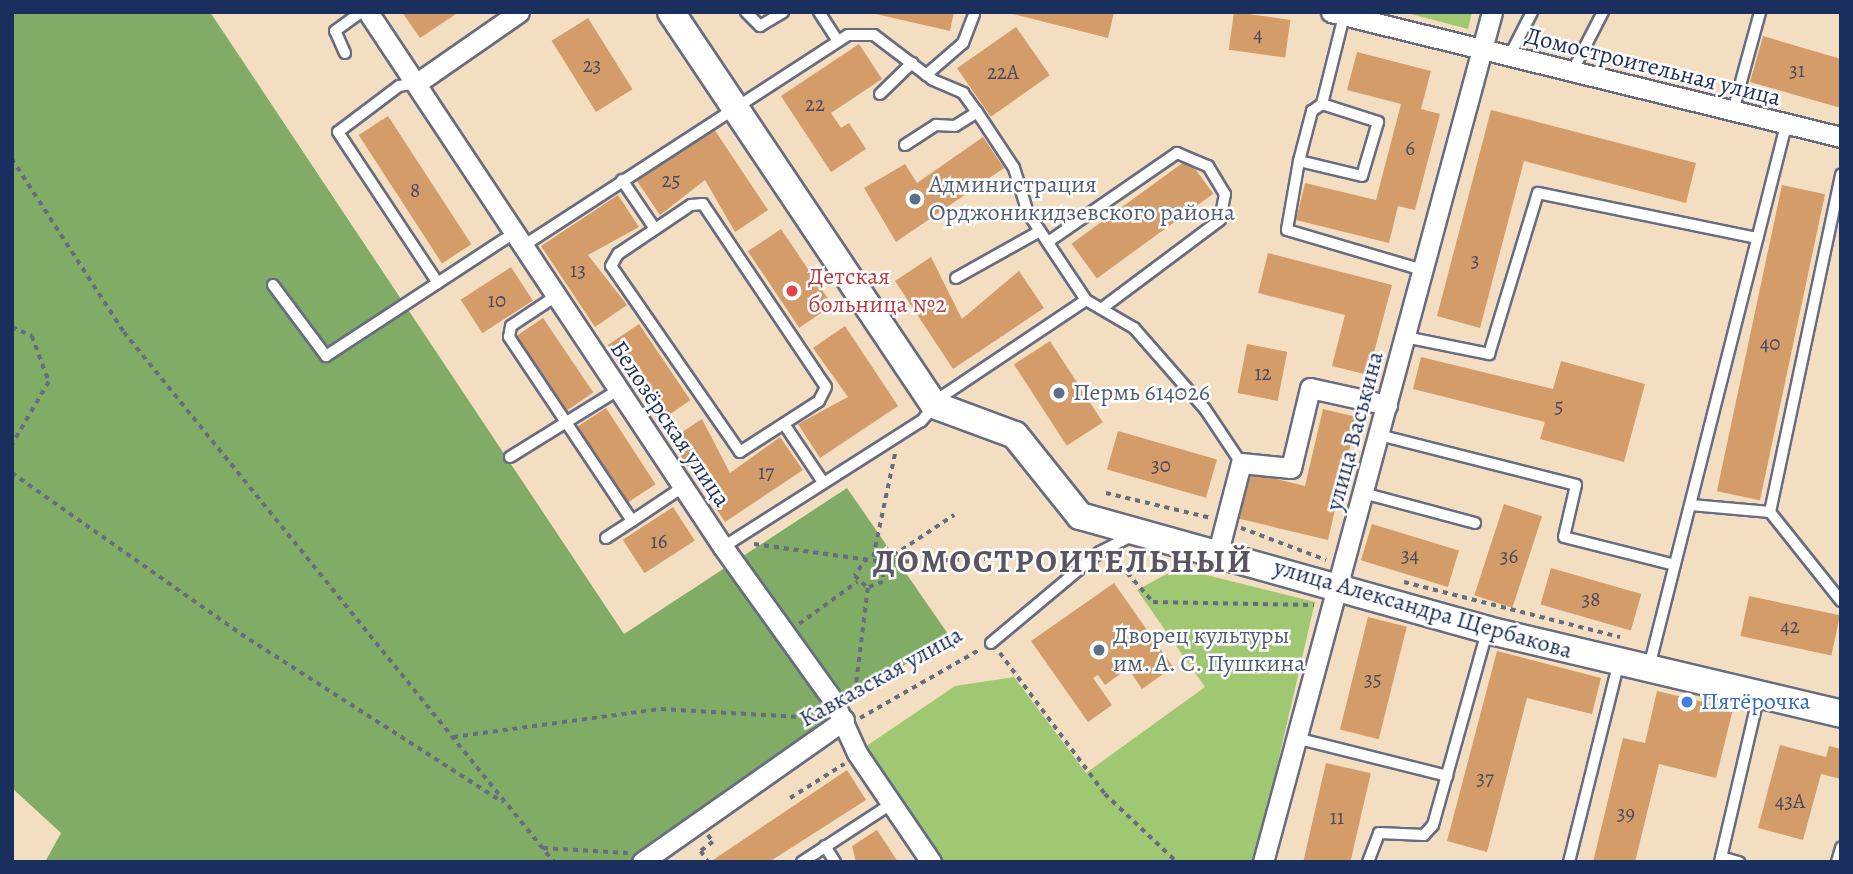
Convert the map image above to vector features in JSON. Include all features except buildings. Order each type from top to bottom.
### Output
[{"type":"street","name":"Белозёрская улица","points":[[368,12],[683,487],[727,544],[785,634],[848,722],[857,753],[931,862]]},
{"type":"street","points":[[417,83],[519,12]]},
{"type":"street","points":[[671,12],[934,405]]},
{"type":"street","name":"улица Васькина","points":[[1263,862],[1492,12]]},
{"type":"street","name":"Домостроительная улица","points":[[1338,14],[1841,137]]},
{"type":"street","points":[[1218,552],[1241,463],[1291,468],[1310,388],[1387,405]]},
{"type":"street","name":"улица Александра Щербакова","points":[[934,405],[1015,435],[1080,516],[1339,586],[1488,631],[1626,651],[1649,669],[1841,714]]},
{"type":"street","name":"Кавказская улица","points":[[650,859],[848,722]]},
{"type":"lane","points":[[345,52],[335,31],[361,12]]},
{"type":"lane","points":[[746,12],[760,26],[783,12]]},
{"type":"lane","points":[[819,12],[838,41]]},
{"type":"lane","points":[[1508,57],[1532,12]]},
{"type":"lane","points":[[1571,73],[1603,12]]},
{"type":"lane","points":[[1732,112],[1760,12]]},
{"type":"lane","points":[[926,75],[963,43],[974,14]]},
{"type":"lane","points":[[1338,14],[1322,104],[1312,111],[1299,161],[1287,230],[1423,270]]},
{"type":"lane","points":[[273,285],[326,356],[438,283],[622,180],[838,41],[860,32],[874,35],[926,75],[963,93],[1014,168],[1040,231],[1086,300],[1105,306],[1173,370],[1241,463]]},
{"type":"lane","points":[[880,94],[912,64]]},
{"type":"lane","points":[[417,83],[399,86],[338,132],[438,283]]},
{"type":"lane","points":[[1299,161],[1356,176],[1368,169],[1378,122],[1322,104]]},
{"type":"lane","points":[[905,145],[936,125],[956,126],[977,112]]},
{"type":"lane","points":[[1649,669],[1786,125]]},
{"type":"lane","points":[[1048,242],[1177,153],[1208,166],[1225,194],[1220,220],[1105,306]]},
{"type":"lane","points":[[1770,512],[1841,174]]},
{"type":"lane","points":[[622,180],[655,229]]},
{"type":"lane","points":[[1405,337],[1489,354],[1538,193],[1757,238]]},
{"type":"lane","points":[[704,204],[826,387],[819,401],[784,424],[740,452],[700,400],[611,266],[655,229],[691,205],[704,204]]},
{"type":"lane","points":[[956,278],[1040,231]]},
{"type":"lane","points":[[556,296],[507,332],[632,521]]},
{"type":"lane","points":[[727,544],[899,435],[934,405],[1086,300]]},
{"type":"lane","points":[[510,457],[618,390]]},
{"type":"lane","points":[[784,424],[823,482]]},
{"type":"lane","points":[[1379,435],[1576,485],[1564,537],[1675,565]]},
{"type":"lane","points":[[606,538],[683,487]]},
{"type":"lane","points":[[1363,493],[1475,523]]},
{"type":"lane","points":[[1690,505],[1770,512],[1841,601]]},
{"type":"lane","name":"Кавказская улица","points":[[991,643],[1100,552],[1140,532]]},
{"type":"lane","points":[[1368,862],[1379,833],[1424,835],[1447,776],[1488,631]]},
{"type":"lane","points":[[1569,862],[1626,651]]},
{"type":"lane","points":[[1739,862],[1721,859],[1759,694]]},
{"type":"lane","points":[[1296,738],[1447,776]]},
{"type":"lane","points":[[802,862],[891,804]]},
{"type":"lane","points":[[825,846],[835,862]]},
{"type":"lane","points":[[1837,862],[1841,848]]},
{"type":"path","points":[[12,159],[124,332],[554,862]]},
{"type":"path","points":[[12,327],[32,336],[48,382],[12,445]]},
{"type":"path","points":[[873,557],[899,435]]},
{"type":"path","points":[[12,473],[241,634],[508,805]]},
{"type":"path","points":[[1106,493],[1226,522],[1339,586]]},
{"type":"path","points":[[884,562],[954,515]]},
{"type":"path","points":[[727,544],[873,557],[884,562],[985,559]]},
{"type":"path","points":[[857,582],[858,563],[873,557]]},
{"type":"path","points":[[1114,558],[1153,601],[1339,586]]},
{"type":"path","points":[[868,588],[883,582],[884,562]]},
{"type":"path","points":[[1396,580],[1626,651]]},
{"type":"path","points":[[785,634],[857,582]]},
{"type":"path","points":[[857,582],[868,588]]},
{"type":"path","points":[[453,737],[661,709],[848,722],[868,588]]},
{"type":"path","points":[[991,643],[1071,741],[1105,794],[1177,862]]},
{"type":"path","name":"Кавказская улица","points":[[848,722],[991,643]]},
{"type":"path","points":[[790,798],[845,763],[852,774]]},
{"type":"path","points":[[708,835],[713,842],[701,851],[708,862]]},
{"type":"path","points":[[543,848],[650,859]]},
{"type":"green space","points":[[12,12],[210,12],[624,634],[847,488],[948,634],[629,862],[45,862],[61,833],[12,788]]},
{"type":"green space","points":[[1403,12],[1472,12],[1468,29]]},
{"type":"green space","points":[[1178,568],[1315,602],[1255,862],[937,862],[859,751],[955,686],[1014,677],[1086,773],[1205,687],[1137,590]]},
{"type":"place","name":"Администрация Орджоникидзевского района","points":[[915,199]]},
{"type":"place","name":"Детская больница №2","points":[[792,291]]},
{"type":"place","name":"Пермь 614026","points":[[1059,393]]},
{"type":"place","name":"Дворец культуры им. А. С. Пушкина","points":[[1099,650]]},
{"type":"place","name":"Пятёрочка","points":[[1687,702]]},
{"type":"district","name":"ДОМОСТРОИТЕЛЬНЫЙ","points":[[1063,561]]}]
